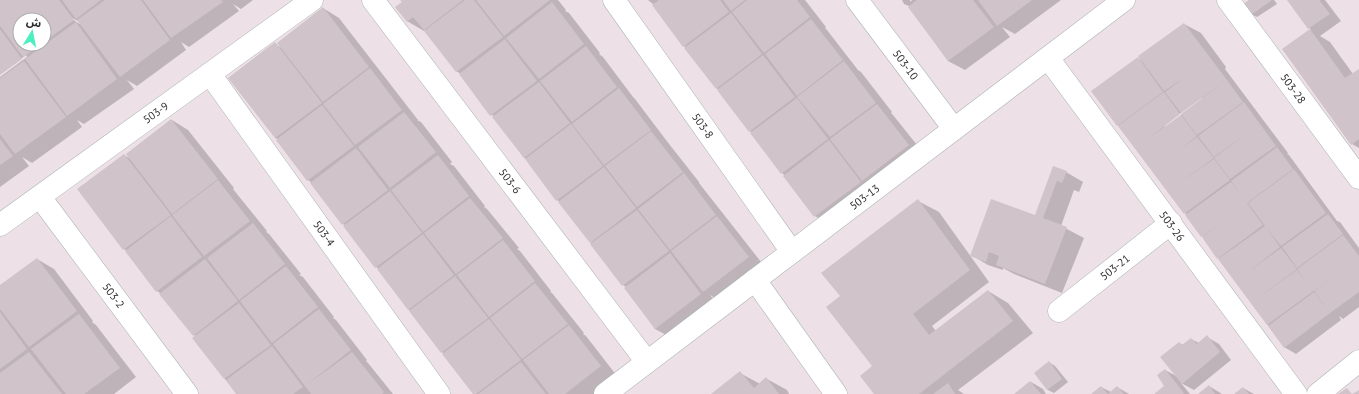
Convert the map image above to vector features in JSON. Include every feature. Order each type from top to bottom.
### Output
[{"type":"street","name":"503-9","points":[[0,225],[312,0]]},
{"type":"street","name":"503-6","points":[[373,0],[647,362]]},
{"type":"street","name":"503-8","points":[[614,0],[792,252]]},
{"type":"street","name":"503-10","points":[[857,0],[954,129]]},
{"type":"street","name":"503-13","points":[[605,394],[1124,0]]},
{"type":"street","name":"503-28","points":[[1228,0],[1359,178]]},
{"type":"street","name":"503-26","points":[[1048,58],[1296,394]]},
{"type":"street","name":"503-4","points":[[210,74],[439,394]]},
{"type":"street","name":"503-2","points":[[40,197],[182,392]]},
{"type":"street","name":"503-21","points":[[1059,311],[1171,223]]},
{"type":"street","points":[[755,280],[836,394]]},
{"type":"street","points":[[1318,394],[1359,361]]},
{"type":"building","points":[[0,0],[59,0],[74,20],[52,36],[52,12],[12,12],[12,42],[0,26]]},
{"type":"building","points":[[62,0],[101,0],[76,19]]},
{"type":"building","points":[[105,0],[141,0],[170,40],[120,77],[77,20]]},
{"type":"building","points":[[143,0],[221,0],[223,2],[171,38]]},
{"type":"building","points":[[400,0],[463,0],[424,30],[413,17],[407,22],[395,7],[402,2]]},
{"type":"building","points":[[465,0],[474,0],[503,37],[456,72],[424,31]]},
{"type":"building","points":[[476,0],[550,0],[504,36]]},
{"type":"building","points":[[659,0],[720,0],[729,12],[683,47],[652,5]]},
{"type":"building","points":[[723,0],[745,0],[731,11]]},
{"type":"building","points":[[747,0],[797,0],[810,17],[764,53],[732,12]]},
{"type":"building","points":[[917,0],[973,0],[994,27],[948,61],[908,7]]},
{"type":"building","points":[[978,0],[1032,0],[997,26]]},
{"type":"building","points":[[1249,0],[1272,0],[1251,15],[1243,4]]},
{"type":"building","points":[[1287,0],[1319,0],[1330,14],[1308,29]]},
{"type":"building","points":[[552,2],[584,44],[539,79],[506,38]]},
{"type":"building","points":[[323,7],[369,67],[323,102],[277,43]]},
{"type":"building","points":[[731,13],[762,54],[716,89],[684,48]]},
{"type":"building","points":[[811,19],[843,60],[797,96],[765,54]]},
{"type":"building","points":[[76,22],[117,79],[67,116],[25,59],[35,52],[52,52],[52,39]]},
{"type":"building","points":[[1184,23],[1227,80],[1181,113],[1165,92],[1184,78],[1164,91],[1138,56]]},
{"type":"building","points":[[0,29],[12,45],[12,52],[17,52],[22,59],[0,75]]},
{"type":"building","points":[[1310,29],[1345,78],[1359,69],[1359,139],[1351,145],[1282,49]]},
{"type":"building","points":[[505,39],[537,81],[490,116],[459,74]]},
{"type":"building","points":[[275,42],[322,103],[275,138],[228,78]]},
{"type":"building","points":[[586,46],[617,87],[572,122],[540,81]]},
{"type":"building","points":[[19,52],[30,52],[23,57]]},
{"type":"building","points":[[763,55],[795,97],[749,132],[717,90]]},
{"type":"building","points":[[1138,57],[1163,92],[1117,126],[1091,91]]},
{"type":"building","points":[[24,61],[66,117],[15,154],[0,134],[0,78]]},
{"type":"building","points":[[844,61],[876,103],[830,137],[797,97]]},
{"type":"building","points":[[370,68],[402,110],[355,145],[323,104]]},
{"type":"building","points":[[1227,80],[1243,102],[1197,135],[1181,114]]},
{"type":"building","points":[[539,82],[570,123],[524,158],[492,117]]},
{"type":"building","points":[[619,88],[651,130],[604,165],[572,124]]},
{"type":"building","points":[[1164,92],[1180,114],[1148,139],[1181,115],[1197,136],[1178,151],[1197,137],[1214,158],[1180,183],[1214,159],[1230,180],[1184,214],[1118,126]]},
{"type":"building","points":[[797,98],[828,139],[781,174],[750,133]]},
{"type":"building","points":[[1244,102],[1276,146],[1230,179],[1214,158],[1247,133],[1214,157],[1198,136]]},
{"type":"building","points":[[877,104],[909,145],[862,181],[830,139]]},
{"type":"building","points":[[322,105],[354,146],[307,181],[276,140]]},
{"type":"building","points":[[404,112],[436,152],[390,188],[358,147]]},
{"type":"building","points":[[171,119],[218,179],[172,214],[126,154]]},
{"type":"building","points":[[571,124],[603,166],[556,201],[525,159]]},
{"type":"building","points":[[651,131],[683,172],[637,207],[605,166]]},
{"type":"building","points":[[0,139],[13,156],[0,165]]},
{"type":"building","points":[[829,140],[861,182],[814,217],[783,176]]},
{"type":"building","points":[[1277,147],[1293,169],[1247,203],[1263,225],[1217,259],[1202,237],[1217,226],[1201,237],[1185,215],[1231,182],[1244,199],[1231,181]]},
{"type":"building","points":[[356,148],[388,190],[342,225],[310,183]]},
{"type":"building","points":[[124,154],[171,215],[123,250],[77,189]]},
{"type":"building","points":[[438,155],[469,196],[423,232],[391,190]]},
{"type":"building","points":[[1053,166],[1067,171],[1062,183],[1057,181],[1043,218],[1067,227],[1045,284],[996,265],[999,256],[989,252],[986,262],[970,256],[991,199],[1035,215]]},
{"type":"building","points":[[604,167],[636,208],[590,243],[558,202]]},
{"type":"building","points":[[1294,169],[1326,213],[1281,246],[1267,229],[1280,247],[1248,272],[1281,248],[1297,269],[1343,235],[1359,256],[1359,292],[1330,313],[1314,291],[1352,263],[1267,325],[1218,259],[1265,226],[1248,203]],"holes":[[[1297,269],[1310,287],[1297,270],[1256,299]]]},
{"type":"building","points":[[684,173],[716,215],[670,250],[638,209]]},
{"type":"building","points":[[218,180],[250,221],[204,256],[172,215]]},
{"type":"building","points":[[390,191],[422,233],[375,268],[343,226]]},
{"type":"building","points":[[470,198],[503,238],[456,274],[424,233]]},
{"type":"building","points":[[918,199],[970,270],[913,314],[929,335],[988,290],[1013,321],[919,394],[874,394],[860,376],[872,366],[826,307],[840,296],[821,273]]},
{"type":"building","points":[[637,210],[669,251],[622,286],[590,244]]},
{"type":"building","points":[[1328,214],[1343,234],[1297,268],[1282,247]]},
{"type":"building","points":[[171,216],[202,257],[156,292],[125,251]]},
{"type":"building","points":[[717,216],[749,257],[703,292],[671,251]]},
{"type":"building","points":[[253,223],[285,264],[239,300],[207,258]]},
{"type":"building","points":[[423,234],[454,275],[408,310],[377,269]]},
{"type":"building","points":[[503,240],[535,281],[489,317],[457,275]]},
{"type":"building","points":[[670,253],[701,294],[655,329],[624,288]]},
{"type":"building","points":[[37,258],[77,311],[29,347],[0,309],[0,285]]},
{"type":"building","points":[[205,259],[238,301],[193,336],[159,294]]},
{"type":"building","points":[[286,266],[318,307],[272,343],[240,301]]},
{"type":"building","points":[[455,276],[488,318],[441,353],[409,311]]},
{"type":"building","points":[[535,283],[568,324],[522,359],[490,318]]},
{"type":"building","points":[[1314,292],[1330,313],[1284,348],[1268,326]]},
{"type":"building","points":[[239,303],[271,345],[224,379],[192,338]]},
{"type":"building","points":[[319,309],[351,350],[305,386],[273,344]]},
{"type":"building","points":[[0,312],[27,349],[0,369]]},
{"type":"building","points":[[79,314],[120,368],[84,394],[66,394],[31,349]]},
{"type":"building","points":[[489,319],[521,360],[476,394],[473,394],[442,354]]},
{"type":"building","points":[[569,325],[601,366],[565,394],[549,394],[523,360]]},
{"type":"building","points":[[1207,335],[1220,352],[1182,384],[1160,357],[1179,342],[1182,345],[1191,338],[1197,344]]},
{"type":"building","points":[[272,346],[303,387],[293,394],[236,394],[226,380]]},
{"type":"building","points":[[29,352],[62,394],[0,394],[0,373]]},
{"type":"building","points":[[352,352],[384,392],[382,394],[311,394],[305,386]]},
{"type":"building","points":[[1049,361],[1062,379],[1047,390],[1034,373]]},
{"type":"building","points":[[521,362],[546,394],[478,394]]},
{"type":"building","points":[[1165,369],[1184,393],[1183,394],[1154,394],[1164,386],[1157,375]]},
{"type":"building","points":[[740,371],[754,388],[766,377],[779,394],[711,394]]},
{"type":"building","points":[[1030,381],[1041,394],[1014,394]]},
{"type":"building","points":[[948,383],[955,394],[933,394]]},
{"type":"building","points":[[1209,385],[1215,394],[1198,394]]},
{"type":"building","points":[[1101,386],[1108,394],[1091,394]]},
{"type":"building","points":[[1117,386],[1124,394],[1108,394]]},
{"type":"building","points":[[1243,387],[1249,394],[1234,394]]},
{"type":"building","points":[[1347,388],[1352,394],[1338,394]]},
{"type":"building","points":[[1359,390],[1359,394],[1352,394]]}]
